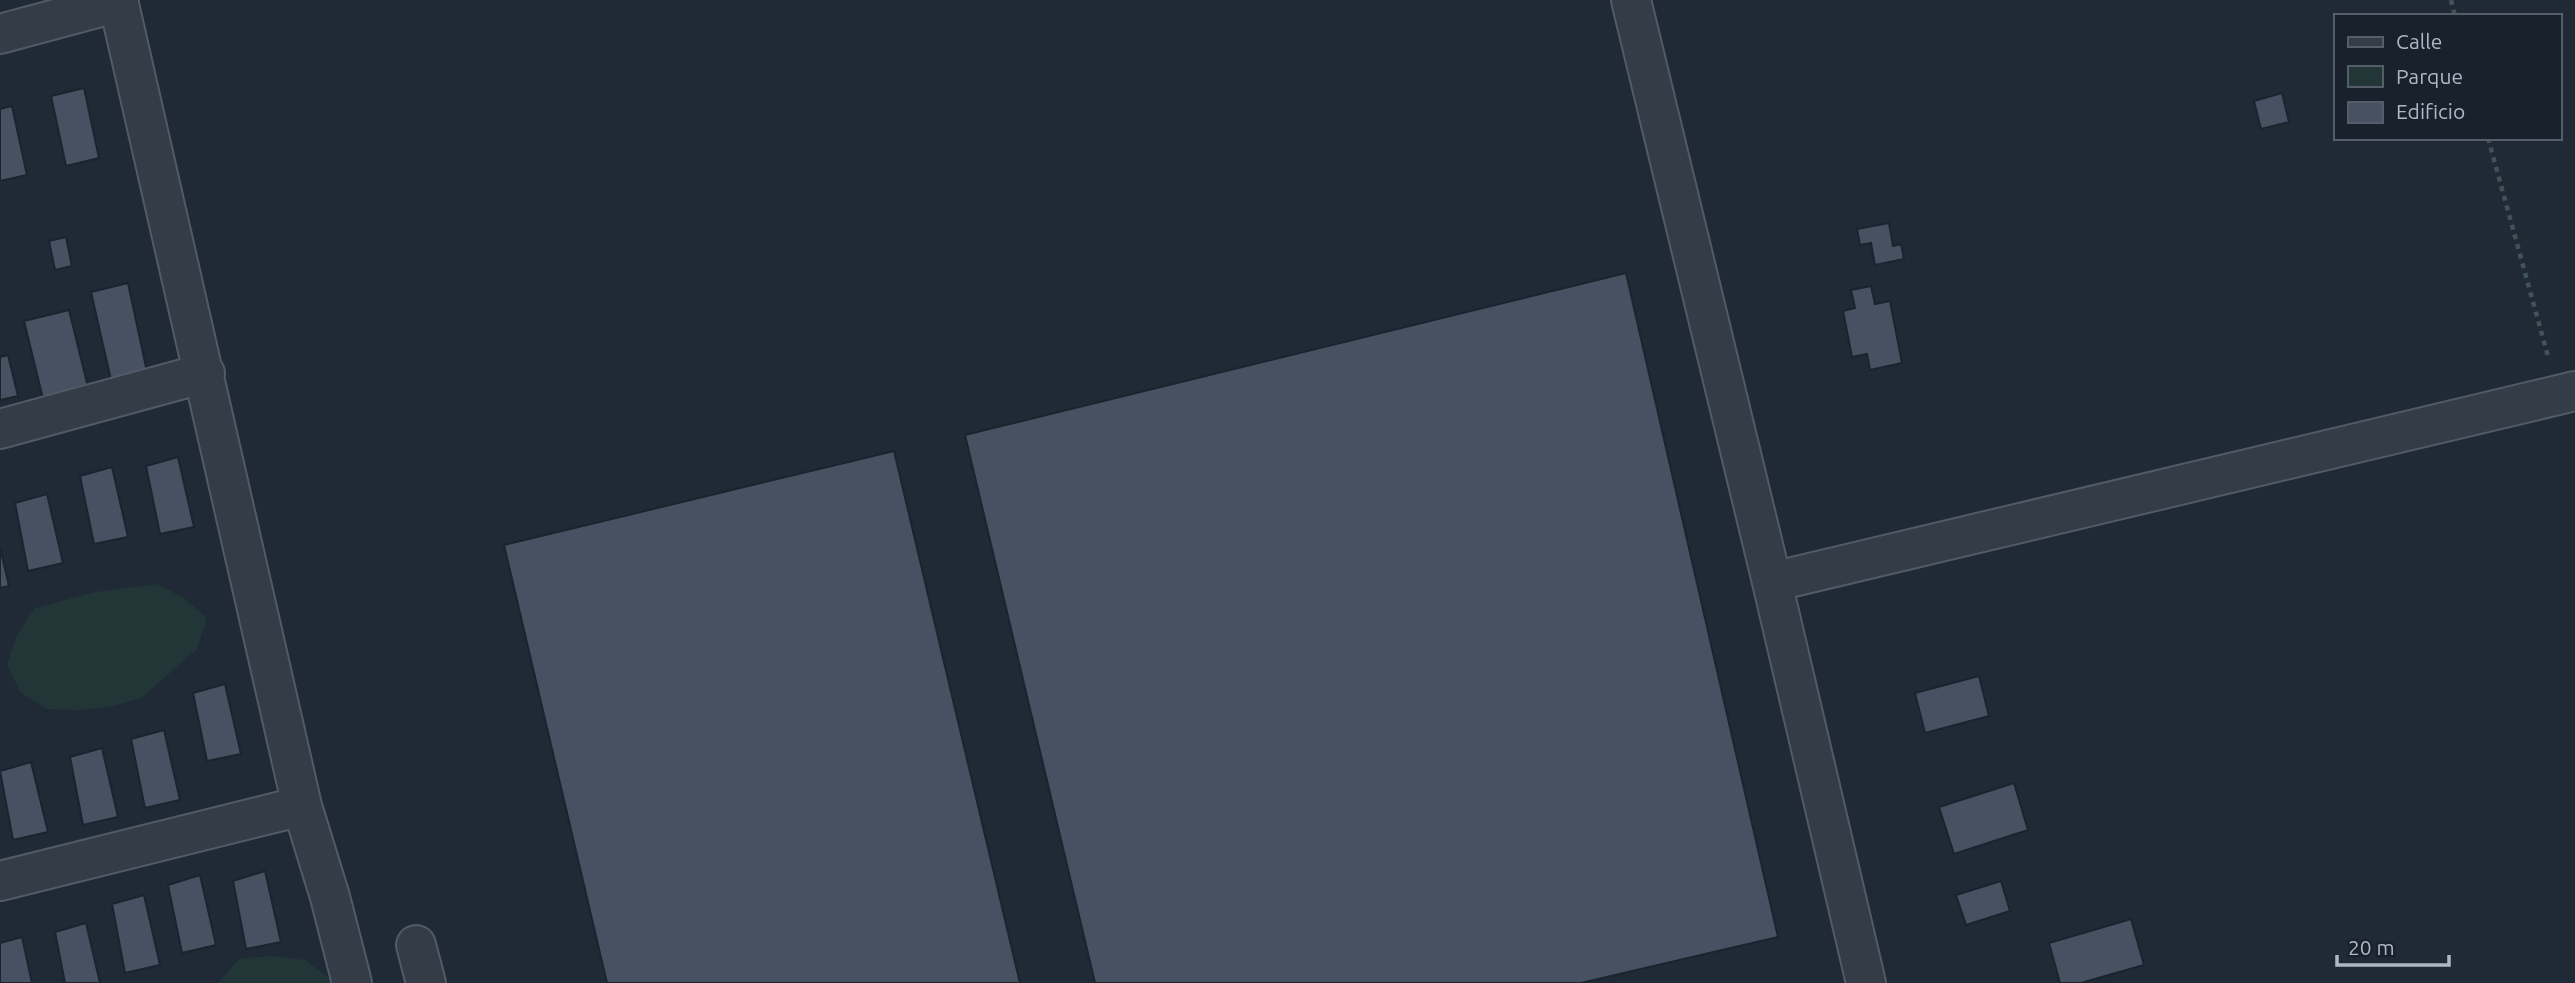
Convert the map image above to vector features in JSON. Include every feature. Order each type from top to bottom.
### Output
[{"type":"street","points":[[1631,0],[1866,983]]},
{"type":"street","points":[[0,34],[118,1],[302,806],[330,897],[352,983]]},
{"type":"street","points":[[0,429],[205,373]]},
{"type":"street","points":[[1772,582],[2567,393]]},
{"type":"street","points":[[0,881],[302,806]]},
{"type":"street","points":[[416,945],[426,983]]},
{"type":"path","points":[[2489,140],[2567,393]]},
{"type":"green space","points":[[157,584],[184,598],[207,618],[197,649],[141,698],[110,707],[47,709],[20,692],[7,664],[17,635],[35,608],[96,592]]},
{"type":"green space","points":[[270,956],[305,960],[329,978],[330,983],[218,983],[239,959]]},
{"type":"building","points":[[84,88],[99,158],[66,166],[51,96]]},
{"type":"building","points":[[2282,93],[2289,122],[2261,129],[2254,101]]},
{"type":"building","points":[[12,106],[27,175],[0,181],[0,109]]},
{"type":"building","points":[[1889,223],[1893,246],[1901,244],[1904,259],[1875,265],[1871,243],[1860,245],[1857,229]]},
{"type":"building","points":[[66,237],[72,266],[55,270],[49,241]]},
{"type":"building","points":[[1626,273],[1778,937],[1581,983],[1095,983],[965,435]]},
{"type":"building","points":[[128,283],[149,381],[113,389],[91,292]]},
{"type":"building","points":[[1871,286],[1875,304],[1890,301],[1902,363],[1870,370],[1867,354],[1852,357],[1843,311],[1855,308],[1851,290]]},
{"type":"building","points":[[69,310],[91,399],[46,411],[24,321]]},
{"type":"building","points":[[8,355],[18,396],[0,400],[0,357]]},
{"type":"building","points":[[894,451],[1020,983],[607,983],[504,545]]},
{"type":"building","points":[[178,457],[194,527],[160,534],[146,466]]},
{"type":"building","points":[[112,467],[128,537],[94,544],[80,476]]},
{"type":"building","points":[[47,494],[63,563],[28,571],[15,503]]},
{"type":"building","points":[[0,547],[9,586],[0,588]]},
{"type":"building","points":[[1979,676],[1989,716],[1925,733],[1915,693]]},
{"type":"building","points":[[225,684],[241,754],[207,761],[193,693]]},
{"type":"building","points":[[164,730],[180,800],[145,808],[131,739]]},
{"type":"building","points":[[102,748],[118,817],[83,825],[70,757]]},
{"type":"building","points":[[31,762],[48,832],[13,840],[0,771]]},
{"type":"building","points":[[2014,783],[2028,830],[1954,854],[1939,807]]},
{"type":"building","points":[[265,871],[281,942],[246,949],[233,881]]},
{"type":"building","points":[[200,875],[216,945],[182,953],[168,885]]},
{"type":"building","points":[[2001,881],[2010,911],[1966,925],[1956,895]]},
{"type":"building","points":[[144,895],[160,965],[125,973],[112,904]]},
{"type":"building","points":[[2131,919],[2144,965],[2081,983],[2060,983],[2049,943]]},
{"type":"building","points":[[86,923],[100,983],[65,983],[55,932]]},
{"type":"building","points":[[22,937],[32,983],[0,983],[0,943]]}]
